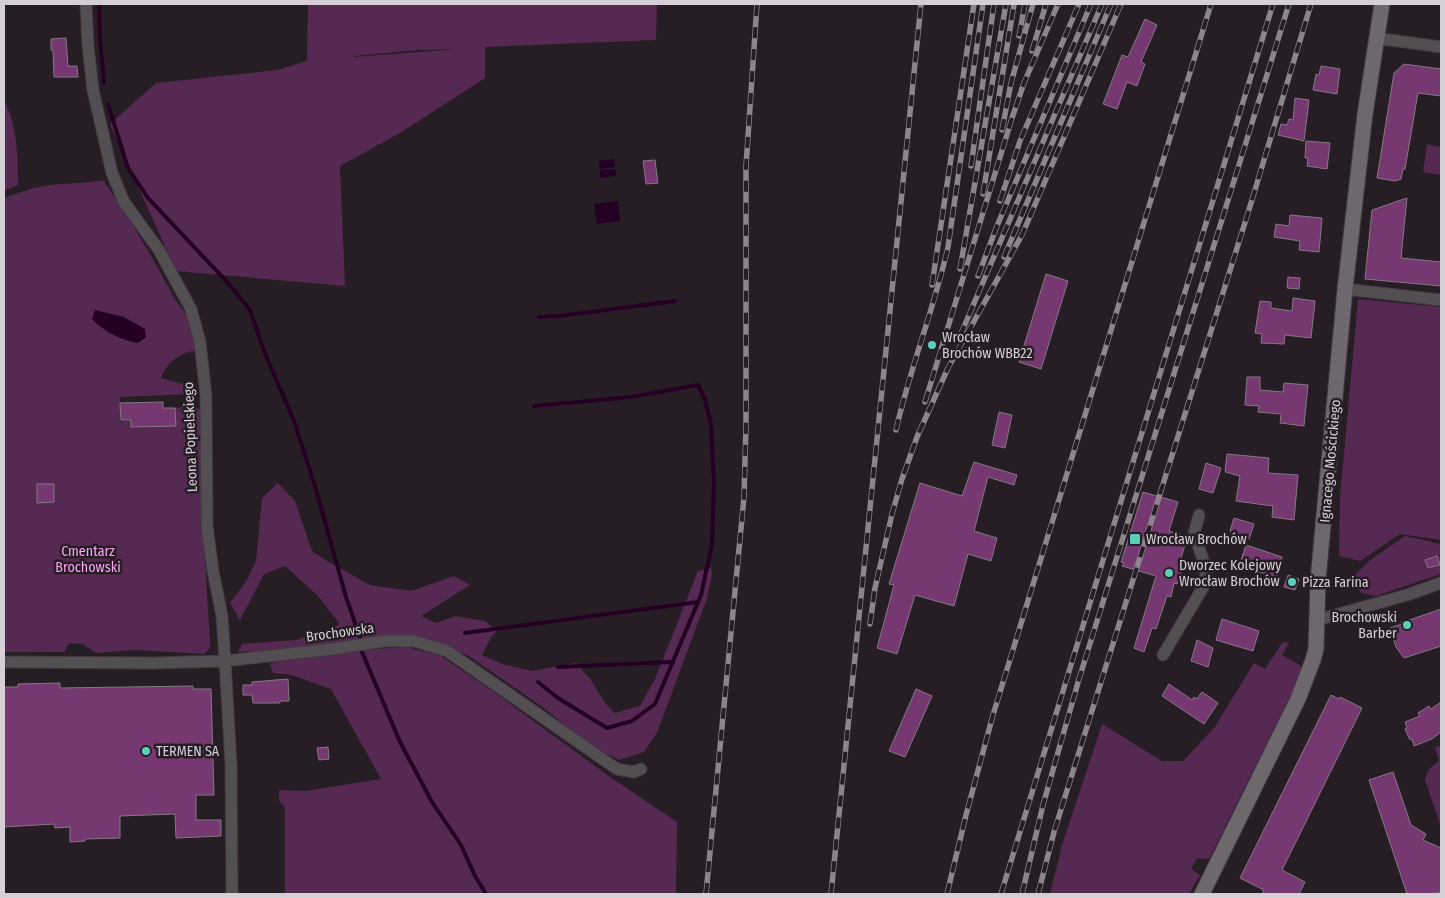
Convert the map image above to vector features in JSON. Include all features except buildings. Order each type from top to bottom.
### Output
[{"type":"street","name":"Leona Popielskiego","points":[[86,4],[93,90],[112,173],[124,202],[159,250],[187,301],[196,321],[199,335],[206,396],[207,526],[222,616],[225,661],[231,764],[232,894]]},
{"type":"street","name":"Ignacego Mościckiego","points":[[1202,894],[1298,699],[1316,649],[1318,580],[1345,289],[1365,114],[1382,4]]},
{"type":"street","points":[[1376,38],[1441,48]]},
{"type":"street","points":[[1345,289],[1441,300]]},
{"type":"street","points":[[1163,655],[1205,584],[1206,568],[1194,534],[1199,515]]},
{"type":"street","points":[[1317,620],[1441,584]]},
{"type":"street","name":"Brochowska","points":[[4,662],[153,663],[225,661],[384,641],[414,642],[447,651],[454,655],[617,769],[634,772],[641,769]]},
{"type":"green space","points":[[308,4],[657,4],[656,40],[485,47],[485,78],[400,133],[340,166],[345,286],[176,271],[110,124],[156,83],[277,70],[307,61]],"holes":[[[458,49],[354,57],[418,50]]]},
{"type":"green space","points":[[4,101],[14,130],[18,185],[4,191]]},
{"type":"green space","points":[[1427,144],[1441,147],[1441,175],[1423,172]]},
{"type":"green space","name":"Cmentarz Brochowski","points":[[103,180],[140,237],[190,322],[193,331],[196,348],[194,351],[183,354],[170,363],[161,378],[190,386],[193,394],[120,397],[120,421],[131,421],[131,427],[175,426],[175,408],[195,406],[200,410],[204,543],[210,643],[210,648],[205,654],[134,650],[96,653],[83,644],[69,643],[64,652],[4,652],[4,198],[43,186]]},
{"type":"green space","points":[[1358,299],[1441,307],[1441,540],[1400,534],[1360,561],[1339,556],[1340,497]]},
{"type":"green space","points":[[278,483],[295,501],[312,551],[370,585],[411,591],[454,576],[470,585],[421,616],[436,623],[456,616],[485,621],[497,631],[492,636],[482,655],[502,664],[532,671],[576,663],[591,680],[605,703],[615,713],[640,706],[655,679],[698,571],[711,568],[712,574],[707,598],[657,733],[644,752],[619,760],[593,747],[541,706],[469,656],[437,643],[238,652],[242,644],[296,640],[339,625],[318,596],[285,566],[264,574],[240,620],[230,603],[247,580],[256,561],[262,498]]},
{"type":"green space","points":[[1405,536],[1441,544],[1441,574],[1376,596],[1362,593],[1349,581],[1370,560]],"holes":[[[1437,556],[1440,565],[1429,569],[1425,560]]]},
{"type":"green space","points":[[1283,642],[1289,643],[1282,655],[1303,667],[1303,671],[1209,859],[1197,858],[1191,869],[1200,875],[1189,894],[1050,894],[1063,842],[1102,724],[1162,761],[1183,761],[1214,728],[1254,663],[1265,669]]},
{"type":"green space","points":[[406,647],[441,656],[494,692],[610,777],[677,822],[676,894],[285,894],[285,807],[279,801],[279,790],[305,791],[381,779],[331,689],[292,675],[273,673],[270,663],[345,651]]},
{"type":"green space","points":[[1441,745],[1441,827],[1425,780],[1428,770],[1439,761],[1435,747]]},
{"type":"shaded area","points":[[614,159],[615,167],[600,169],[599,161]]},
{"type":"shaded area","points":[[615,169],[616,176],[600,178],[600,170]]},
{"type":"shaded area","points":[[618,201],[620,221],[597,224],[594,204]]},
{"type":"shaded area","points":[[95,310],[124,317],[145,329],[146,337],[138,343],[113,335],[92,319]]},
{"type":"waterway","points":[[99,4],[104,83]]},
{"type":"waterway","points":[[108,104],[128,168],[148,198],[228,283],[250,310],[264,351],[294,421],[315,486],[346,597],[360,637]]},
{"type":"waterway","points":[[539,317],[675,301]]},
{"type":"waterway","points":[[534,406],[631,397],[698,385],[705,399],[711,425],[714,483],[712,544],[701,595],[655,704],[632,721],[607,728],[558,698],[538,682]]},
{"type":"waterway","points":[[465,633],[698,602]]},
{"type":"waterway","points":[[362,652],[400,742],[432,802],[461,845],[475,876],[486,894]]},
{"type":"waterway","points":[[558,667],[673,662]]},
{"type":"railway","points":[[706,894],[744,497],[746,425],[746,166],[757,4]]},
{"type":"railway","points":[[831,894],[921,4]]},
{"type":"railway","points":[[932,285],[974,4]]},
{"type":"railway","points":[[896,430],[948,247],[983,4]]},
{"type":"railway","points":[[971,166],[994,4]]},
{"type":"railway","points":[[960,269],[1006,4]]},
{"type":"railway","points":[[983,194],[1014,4]]},
{"type":"railway","points":[[1019,36],[1025,4]]},
{"type":"railway","points":[[1002,130],[1011,83],[1033,4]]},
{"type":"railway","points":[[1032,51],[1046,4]]},
{"type":"railway","points":[[925,402],[1012,118],[1024,83],[1058,4]]},
{"type":"railway","points":[[1000,201],[1020,141],[1079,4]]},
{"type":"railway","points":[[978,276],[997,226],[1091,4]]},
{"type":"railway","points":[[960,336],[1102,4]]},
{"type":"railway","points":[[1004,257],[1111,4]]},
{"type":"railway","points":[[870,624],[875,588],[892,514],[917,437],[948,368],[1022,235],[1121,4]]},
{"type":"railway","points":[[947,894],[993,715],[1211,4]]},
{"type":"railway","points":[[1001,894],[1273,4]]},
{"type":"railway","points":[[1022,894],[1043,805],[1079,679],[1289,4]]},
{"type":"railway","points":[[1038,894],[1054,832],[1248,213],[1311,4]]},
{"type":"place","name":"Wrocław Brochów WBB22","points":[[932,345]]},
{"type":"place","name":"Wrocław Brochów","points":[[1135,539]]},
{"type":"place","name":"Dworzec Kolejowy Wrocław Brochów","points":[[1169,573]]},
{"type":"place","name":"Pizza Farina","points":[[1292,582]]},
{"type":"place","name":"Brochowski Barber","points":[[1407,625]]},
{"type":"place","name":"TERMEN SA","points":[[146,751]]}]
